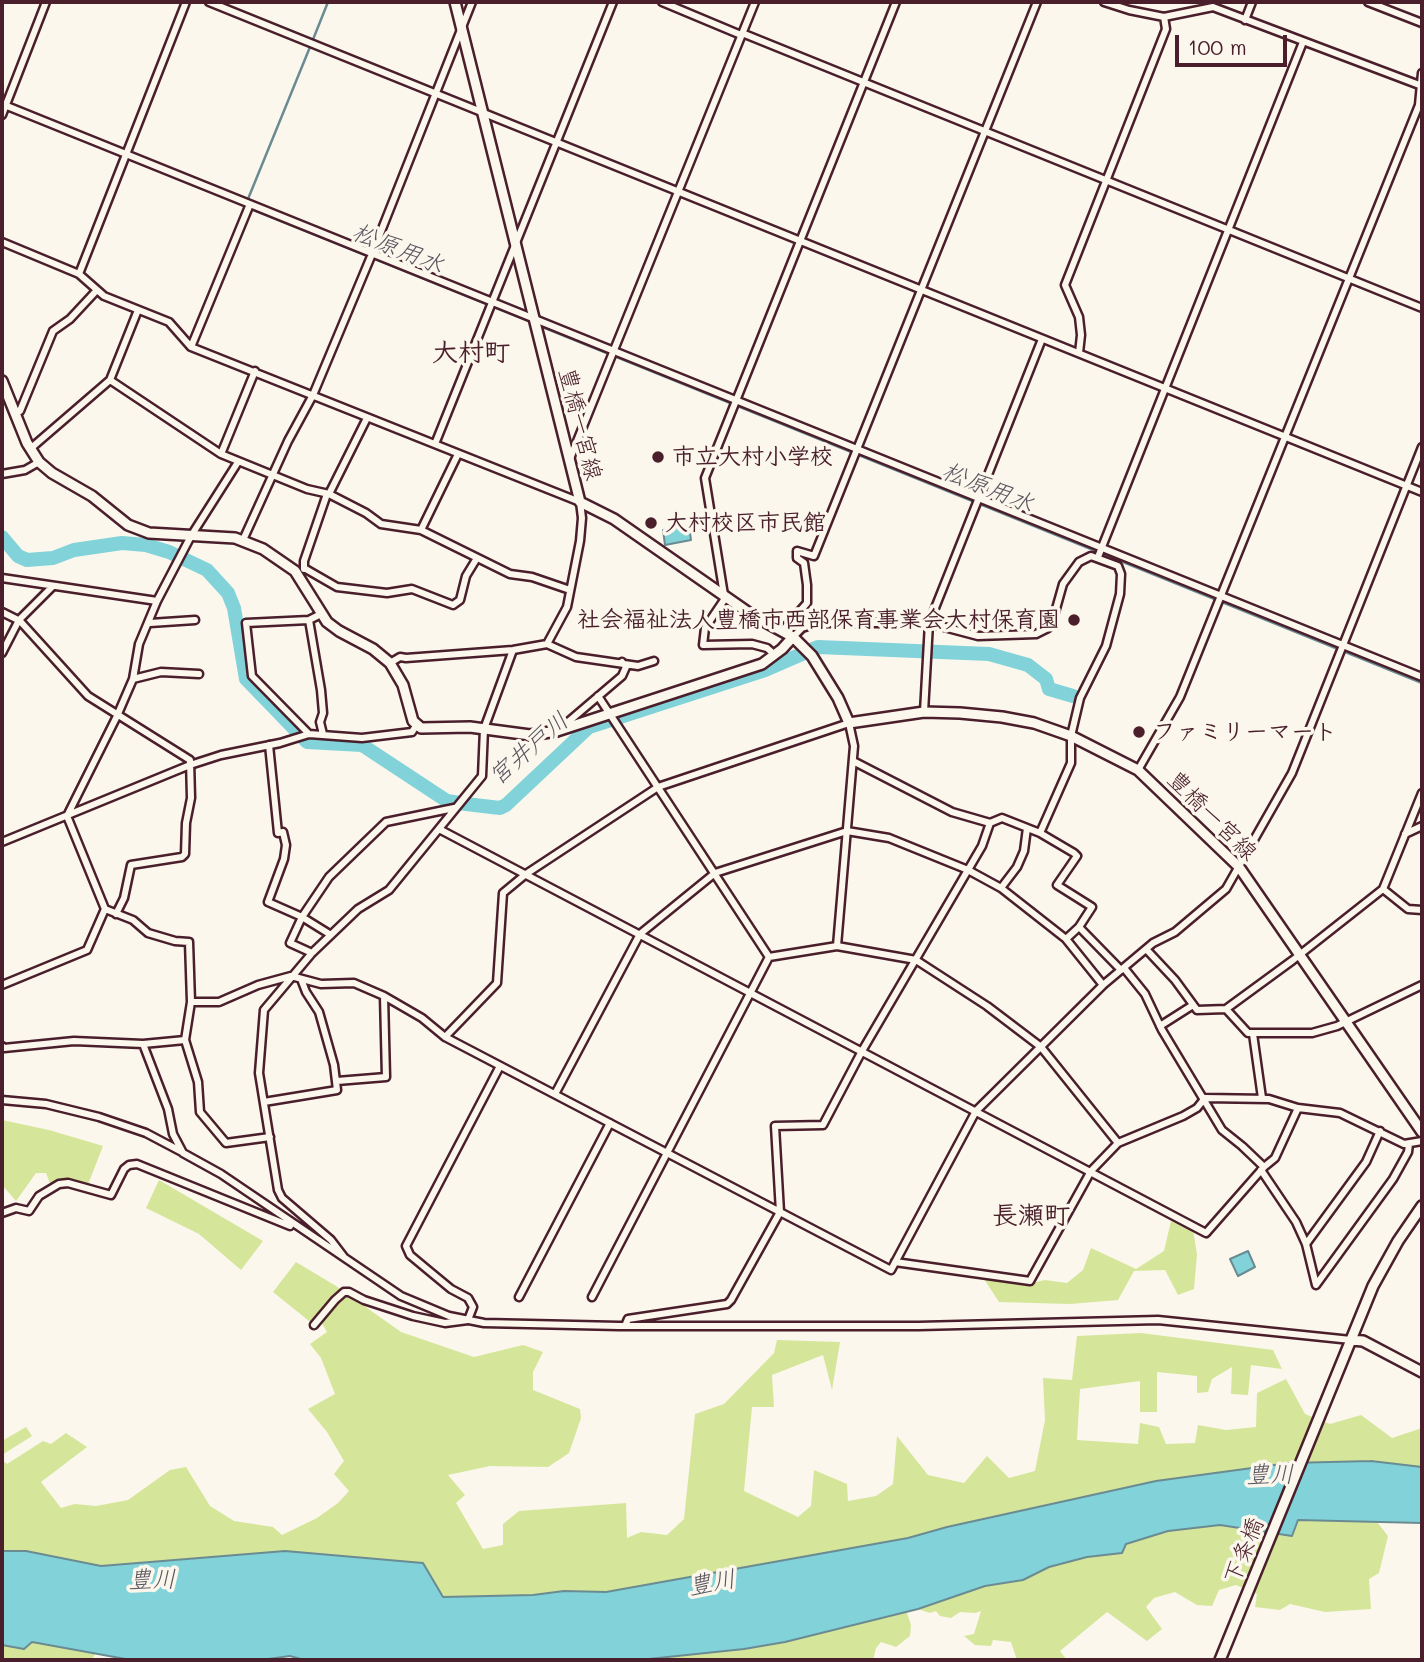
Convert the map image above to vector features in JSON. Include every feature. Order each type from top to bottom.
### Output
[{"type":"main road","name":"豊橋一宮線","points":[[454,2],[580,502],[614,519],[750,613],[783,629],[793,637],[812,656],[838,698],[849,723],[924,712],[1002,717],[1034,723],[1071,736],[1138,770],[1239,867],[1422,1132]]},
{"type":"main road","points":[[2,381],[30,449],[39,462],[52,473],[92,496],[128,525],[149,533],[243,540],[263,549],[295,571],[321,614],[339,631],[373,649],[390,663],[403,685],[416,726],[426,729],[458,726],[530,734],[557,731],[613,718],[751,668],[775,655],[793,637]]},
{"type":"main road","points":[[1422,1206],[1387,1260],[1351,1340],[1363,1341],[1422,1372]]},
{"type":"main road","name":"下条橋","points":[[1220,1660],[1351,1340]]},
{"type":"street","points":[[2,115],[4,104],[46,2]]},
{"type":"street","points":[[79,274],[186,2]]},
{"type":"street","points":[[209,2],[1422,492]]},
{"type":"street","points":[[243,540],[288,441],[313,395],[472,2]]},
{"type":"street","points":[[435,444],[493,306],[613,2]]},
{"type":"street","points":[[662,2],[1422,308]]},
{"type":"street","points":[[569,461],[755,2]]},
{"type":"street","points":[[775,655],[767,648],[752,644],[703,645],[705,628],[725,596],[705,478],[896,2]]},
{"type":"street","points":[[783,629],[807,603],[804,563],[797,558],[797,551],[814,556],[1037,2]]},
{"type":"street","points":[[1104,2],[1164,17],[1213,7],[1422,86]]},
{"type":"street","points":[[1245,20],[1252,2]]},
{"type":"street","points":[[1368,2],[1422,23]]},
{"type":"street","points":[[1079,353],[1079,317],[1065,285],[1166,29],[1164,17]]},
{"type":"street","points":[[793,637],[802,628],[817,623],[929,623],[978,636],[1042,632],[1052,623],[1067,575],[1085,558],[1100,552],[1303,41]]},
{"type":"street","points":[[1138,770],[1180,697],[1220,599],[1419,105],[1422,73]]},
{"type":"street","points":[[4,104],[1100,552],[1422,677]]},
{"type":"street","points":[[191,346],[250,205]]},
{"type":"street","points":[[2,243],[79,274],[104,296],[169,322],[191,346],[580,502],[580,541],[570,590],[563,618],[547,644]]},
{"type":"street","points":[[15,414],[20,411],[53,331],[70,319],[97,290]]},
{"type":"street","points":[[30,449],[110,380],[138,310]]},
{"type":"street","points":[[924,712],[929,623],[1042,339]]},
{"type":"street","points":[[221,454],[255,371]]},
{"type":"street","points":[[110,380],[221,454],[328,494],[366,513],[381,524],[421,530],[510,574],[570,590]]},
{"type":"street","points":[[300,577],[328,494],[367,418]]},
{"type":"street","points":[[191,1002],[219,1002],[258,985],[291,976],[321,984],[354,983],[384,996],[422,1018],[445,1037],[891,1270],[976,1111],[1103,985],[1146,949],[1175,932],[1226,890],[1292,773],[1422,447]]},
{"type":"street","points":[[421,530],[458,454]]},
{"type":"street","points":[[238,461],[191,536],[157,601],[139,644],[133,679],[67,816],[105,909],[132,920],[148,933],[189,942],[191,1002],[186,1040],[198,1082],[200,1112],[226,1143],[270,1137]]},
{"type":"street","points":[[2,474],[25,470],[39,462]]},
{"type":"street","points":[[1040,833],[1071,763],[1071,736],[1080,698],[1106,646],[1119,594],[1121,574],[1118,566],[1100,552]]},
{"type":"street","points":[[304,568],[337,587],[387,593],[412,589],[453,605],[460,600],[466,576],[477,558]]},
{"type":"street","points":[[2,578],[157,601]]},
{"type":"street","points":[[2,653],[19,620],[53,586]]},
{"type":"street","points":[[2,612],[19,620],[88,696],[190,760],[191,798],[186,823],[185,854],[182,857],[131,865],[124,898],[116,914]]},
{"type":"street","points":[[308,734],[252,676],[246,623],[309,620],[321,614]]},
{"type":"street","points":[[150,623],[195,620]]},
{"type":"street","points":[[309,620],[321,690],[323,713],[320,722],[323,734]]},
{"type":"street","points":[[390,663],[400,657],[513,650],[547,644],[576,657],[638,666],[654,661]]},
{"type":"street","points":[[347,1261],[331,1240],[282,1198],[278,1190],[259,1073],[264,1010],[291,976],[358,909],[389,890],[482,776],[484,729],[513,650]]},
{"type":"street","points":[[557,731],[625,673],[626,667],[622,662]]},
{"type":"street","points":[[133,679],[161,671],[199,674]]},
{"type":"street","points":[[598,696],[769,957]]},
{"type":"street","points":[[445,1037],[497,984],[503,893],[526,874],[659,787],[849,723],[854,746],[837,946]]},
{"type":"street","points":[[2,842],[220,755],[308,734],[362,738],[412,732],[416,726]]},
{"type":"street","points":[[269,745],[278,833],[283,832],[286,845],[284,859],[268,902],[302,917],[331,935]]},
{"type":"street","points":[[853,761],[952,812],[990,823],[1002,818],[1040,833],[1077,856],[1057,884],[1092,907],[1079,927],[1066,939]]},
{"type":"street","points":[[1146,949],[1175,979],[1197,1010],[1227,1009],[1301,955],[1383,889],[1422,793]]},
{"type":"street","points":[[313,953],[290,943],[302,917],[329,877],[386,822],[456,807]]},
{"type":"street","points":[[625,1326],[628,1319],[727,1304],[780,1212],[775,1126],[823,1125],[862,1051],[982,846],[990,823]]},
{"type":"street","points":[[1405,834],[1422,826]]},
{"type":"street","points":[[1001,888],[1017,867],[1024,851],[1027,828]]},
{"type":"street","points":[[439,829],[1206,1233],[1262,1169],[1275,1158],[1298,1108]]},
{"type":"street","points":[[555,1094],[640,934],[715,873],[847,831],[889,838],[968,870],[1001,888],[1066,939],[1103,985]]},
{"type":"street","points":[[1383,889],[1408,909],[1422,910]]},
{"type":"street","points":[[2,985],[87,950],[105,909]]},
{"type":"street","points":[[1079,927],[1145,994],[1160,1026],[1222,1130],[1242,1146],[1262,1169],[1296,1222],[1306,1244],[1316,1285],[1393,1179],[1408,1152],[1409,1144]]},
{"type":"street","points":[[769,957],[837,946],[916,960],[986,1006],[1041,1047],[1118,1143]]},
{"type":"street","points":[[592,1297],[769,957]]},
{"type":"street","points":[[264,1102],[337,1090],[319,1012],[301,979]]},
{"type":"street","points":[[1227,1009],[1248,1033],[1312,1033],[1348,1022],[1422,985]]},
{"type":"street","points":[[337,1081],[386,1077],[384,996]]},
{"type":"street","points":[[1160,1026],[1194,1005]]},
{"type":"street","points":[[1253,1034],[1262,1098]]},
{"type":"street","points":[[2,1046],[4,1048],[74,1041],[143,1044],[186,1040]]},
{"type":"street","points":[[143,1044],[168,1109],[173,1134],[183,1153]]},
{"type":"street","points":[[468,1320],[473,1307],[468,1298],[451,1289],[410,1255],[406,1246],[500,1066]]},
{"type":"street","points":[[895,1262],[1030,1281],[1091,1171],[1118,1143],[1183,1116],[1197,1108],[1205,1098],[1262,1098],[1298,1108],[1340,1113],[1380,1131],[1393,1141],[1409,1144],[1422,1140]]},
{"type":"street","points":[[2,1100],[46,1104],[99,1117],[146,1133],[221,1174],[301,1231],[417,1305],[484,1323],[625,1326],[919,1325],[1158,1320],[1351,1340]]},
{"type":"street","points":[[519,1297],[610,1123]]},
{"type":"street","points":[[1306,1244],[1366,1162],[1380,1131]]},
{"type":"street","points":[[2,1213],[16,1208],[29,1212],[39,1196],[59,1184],[68,1183],[111,1195],[124,1169],[137,1164],[301,1231]]},
{"type":"street","points":[[314,1325],[344,1292],[413,1317],[445,1323],[468,1320]]},
{"type":"green space","points":[[2,1120],[103,1146],[87,1187],[78,1181],[63,1180],[51,1186],[46,1173],[36,1173],[16,1201],[2,1185]]},
{"type":"green space","points":[[159,1180],[263,1241],[241,1270],[199,1234],[146,1208]]},
{"type":"green space","points":[[1171,1221],[1193,1230],[1197,1254],[1194,1289],[1178,1295],[1165,1270],[1134,1271],[1118,1300],[1070,1304],[999,1302],[984,1279],[1067,1283],[1083,1270],[1091,1248],[1136,1269],[1164,1251]]},
{"type":"green space","points":[[296,1262],[336,1286],[401,1332],[474,1357],[523,1345],[543,1352],[533,1372],[533,1390],[580,1409],[581,1418],[569,1453],[548,1467],[490,1466],[448,1475],[465,1495],[456,1503],[483,1549],[503,1545],[503,1524],[519,1511],[626,1503],[627,1538],[641,1532],[667,1535],[684,1519],[695,1414],[724,1404],[774,1353],[777,1340],[840,1342],[832,1390],[823,1355],[772,1375],[774,1407],[752,1407],[744,1491],[798,1517],[811,1506],[814,1470],[847,1484],[848,1501],[876,1496],[893,1484],[897,1436],[928,1475],[964,1483],[987,1456],[1009,1478],[1035,1471],[1045,1420],[1043,1378],[1072,1380],[1077,1336],[1141,1333],[1273,1350],[1282,1369],[1251,1365],[1248,1395],[1231,1394],[1232,1367],[1212,1379],[1208,1392],[1197,1393],[1197,1376],[1157,1372],[1157,1412],[1140,1412],[1140,1381],[1080,1389],[1077,1440],[1138,1444],[1140,1423],[1159,1427],[1166,1444],[1195,1443],[1198,1425],[1226,1430],[1256,1427],[1257,1393],[1286,1379],[1305,1414],[1330,1424],[1361,1415],[1392,1438],[1422,1428],[1422,1467],[1371,1461],[1289,1463],[1156,1481],[908,1538],[606,1592],[564,1591],[533,1595],[443,1597],[423,1563],[285,1551],[101,1566],[26,1551],[2,1551],[2,1460],[7,1464],[43,1441],[51,1444],[66,1433],[87,1447],[41,1482],[61,1508],[75,1504],[96,1506],[128,1500],[170,1470],[186,1467],[210,1506],[234,1521],[273,1527],[282,1535],[317,1518],[338,1503],[349,1491],[334,1474],[344,1461],[327,1432],[308,1409],[335,1394],[321,1358],[310,1344],[327,1332],[320,1320],[314,1325],[273,1292]]},
{"type":"green space","points":[[26,1427],[32,1436],[2,1455],[2,1441]]},
{"type":"green space","points":[[1298,1520],[1377,1522],[1388,1536],[1379,1573],[1369,1579],[1371,1609],[1325,1612],[1290,1604],[1280,1610],[1255,1607],[1257,1594],[1236,1585],[1219,1590],[1212,1606],[1197,1605],[1175,1592],[1154,1598],[1146,1607],[1162,1629],[1147,1641],[1107,1612],[1060,1651],[1067,1660],[1017,1660],[1011,1642],[993,1640],[991,1646],[975,1645],[964,1636],[974,1634],[981,1611],[960,1612],[951,1618],[940,1616],[936,1611],[930,1613],[918,1609],[985,1585],[1023,1580],[1049,1567],[1087,1557],[1121,1553],[1126,1544],[1168,1531],[1220,1525],[1291,1536]]},
{"type":"green space","points":[[907,1613],[911,1625],[910,1636],[896,1647],[881,1642],[876,1648],[873,1660],[639,1660],[785,1642]]},
{"type":"green space","points":[[32,1642],[95,1654],[92,1660],[2,1660],[2,1645],[24,1649]]},
{"type":"water","points":[[689,526],[691,540],[665,545],[663,530]]},
{"type":"water","points":[[1248,1251],[1255,1267],[1238,1276],[1230,1259]]},
{"type":"water","name":"豊川","points":[[1371,1461],[1422,1467],[1422,1523],[1298,1520],[1292,1536],[1220,1525],[1168,1531],[1126,1544],[1122,1553],[1087,1557],[1049,1567],[1023,1580],[985,1586],[918,1609],[785,1642],[744,1649],[639,1660],[304,1660],[290,1656],[261,1660],[131,1660],[32,1642],[24,1649],[2,1645],[2,1551],[26,1551],[101,1566],[285,1551],[423,1563],[443,1597],[533,1595],[564,1591],[606,1592],[908,1538],[1156,1481],[1289,1463]]},
{"type":"waterway","points":[[312,42],[328,2]]},
{"type":"waterway","points":[[248,199],[310,47]]},
{"type":"waterway","name":"松原用水","points":[[251,209],[531,322]]},
{"type":"waterway","name":"松原用水","points":[[540,326],[1422,683]]},
{"type":"waterway","name":"宮井戸川","points":[[2,537],[18,556],[27,560],[53,558],[74,550],[122,543],[146,545],[169,552],[207,570],[228,593],[234,608],[246,679],[307,742],[362,745],[447,801],[466,804],[500,808],[506,805],[589,727],[765,670],[818,647],[989,654],[1028,665],[1046,679],[1049,689],[1073,696]]},
{"type":"place","name":"市立大村小学校","points":[[658,457]]},
{"type":"place","name":"大村校区市民館","points":[[651,523]]},
{"type":"place","name":"社会福祉法人豊橋市西部保育事業会大村保育園","points":[[1074,620]]},
{"type":"place","name":"ファミリーマート","points":[[1139,732]]},
{"type":"district","name":"大村町","points":[[471,353]]},
{"type":"district","name":"長瀬町","points":[[1031,1216]]}]
